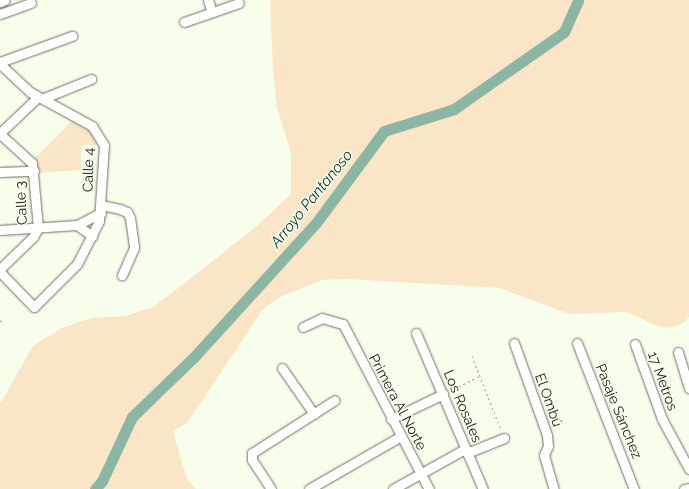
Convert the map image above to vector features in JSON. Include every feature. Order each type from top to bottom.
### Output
[{"type":"street","points":[[0,2],[5,0]]},
{"type":"street","points":[[208,0],[212,12]]},
{"type":"street","points":[[0,14],[32,3]]},
{"type":"street","points":[[184,22],[239,3]]},
{"type":"street","points":[[0,63],[72,36]]},
{"type":"street","name":"Calle 4","points":[[0,63],[41,97],[92,126],[102,139],[104,145],[101,209],[92,236],[77,264],[34,307],[0,272]]},
{"type":"street","points":[[0,134],[41,97],[92,79]]},
{"type":"street","name":"Calle 3","points":[[0,134],[32,164],[34,171],[38,228],[33,237],[0,269]]},
{"type":"street","points":[[0,172],[34,171]]},
{"type":"street","points":[[0,230],[77,225],[101,209],[120,208],[127,212],[130,218],[134,248],[122,274]]},
{"type":"street","points":[[77,225],[92,236]]},
{"type":"street","name":"Primera Al Norte","points":[[303,327],[322,318],[337,320],[345,327],[391,419],[429,489]]},
{"type":"street","name":"Los Rosales","points":[[416,333],[483,489]]},
{"type":"street","name":"El Ombú","points":[[514,343],[547,435],[548,446],[544,455],[554,489]]},
{"type":"street","name":"Pasaje Sánchez","points":[[577,343],[634,489]]},
{"type":"street","name":"17 Metros","points":[[635,344],[662,419],[689,469]]},
{"type":"street","points":[[678,352],[689,388]]},
{"type":"street","points":[[282,368],[314,414]]},
{"type":"street","points":[[391,419],[443,394]]},
{"type":"street","points":[[271,489],[252,460],[252,453],[335,400]]},
{"type":"street","points":[[309,489],[401,436]]},
{"type":"street","points":[[393,489],[466,451],[504,438]]},
{"type":"street","points":[[684,489],[689,488]]},
{"type":"path","points":[[0,320],[3,323]]},
{"type":"path","points":[[472,356],[504,438]]},
{"type":"path","points":[[443,394],[480,376]]},
{"type":"shaded area","points":[[270,0],[689,0],[689,317],[683,323],[670,328],[657,326],[627,312],[569,314],[500,288],[347,279],[322,280],[278,298],[263,309],[187,423],[173,431],[187,479],[196,489],[0,489],[0,404],[33,346],[62,328],[91,318],[126,316],[155,306],[252,230],[291,194],[291,153],[277,108],[273,72]]},
{"type":"shaded area","points":[[75,118],[88,126],[100,145],[81,145],[81,170],[37,173],[33,160]]},
{"type":"waterway","name":"Arroyo Pantanoso","points":[[95,489],[102,481],[132,417],[194,357],[316,223],[384,131],[454,109],[564,32],[578,0]]}]
